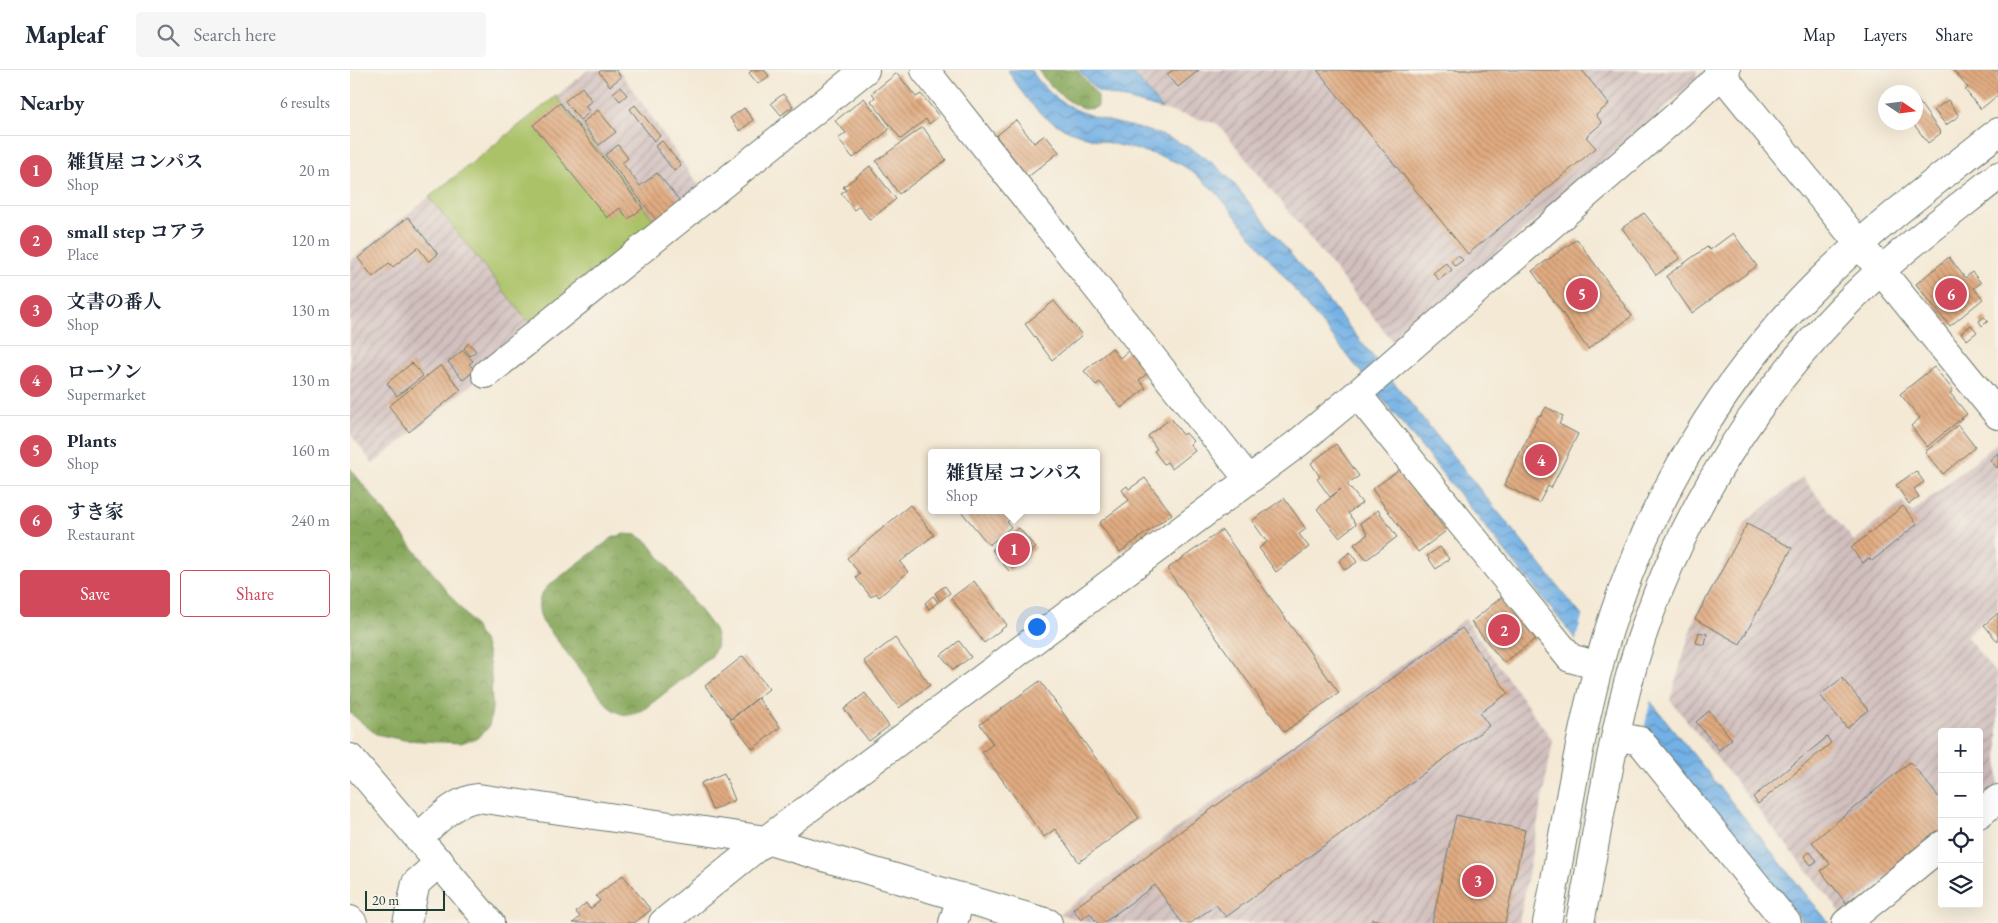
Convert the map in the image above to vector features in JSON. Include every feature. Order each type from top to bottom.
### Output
[{"type":"street","points":[[486,374],[865,70]]},
{"type":"street","points":[[926,70],[1249,480]]},
{"type":"street","points":[[663,923],[766,840],[1249,480],[1360,391],[1721,71],[1998,415]]},
{"type":"street","points":[[1547,923],[1593,669],[1608,635],[1631,569],[1654,517],[1680,466],[1710,417],[1779,324],[1859,243],[1998,132]]},
{"type":"street","points":[[1580,923],[1616,736],[1633,666],[1662,582],[1684,532],[1710,483],[1738,437],[1804,348],[1881,270],[1998,176]]},
{"type":"street","points":[[1360,391],[1570,658],[1593,669]]},
{"type":"street","points":[[1616,736],[1640,742],[1787,923]]},
{"type":"street","points":[[350,758],[419,837],[490,923]]},
{"type":"street","points":[[419,837],[459,803],[467,799],[478,798],[766,840],[1048,923]]},
{"type":"street","points":[[1983,811],[1998,799]]},
{"type":"street","points":[[1846,923],[1938,848]]},
{"type":"street","points":[[407,923],[416,883],[440,862]]},
{"type":"street","points":[[953,923],[961,897]]},
{"type":"street","points":[[350,920],[353,923]]},
{"type":"shaded area","points":[[588,70],[619,70],[701,189],[657,224],[556,96]]},
{"type":"shaded area","points":[[1131,70],[1697,70],[1696,79],[1669,104],[1394,343],[1218,124],[1162,109]]},
{"type":"shaded area","points":[[429,197],[531,325],[482,376],[373,464],[350,434],[350,261]]},
{"type":"shaded area","points":[[1998,442],[1998,609],[1966,636],[1998,676],[1998,786],[1983,798],[1983,728],[1938,728],[1938,835],[1842,914],[1670,700],[1695,616],[1747,521],[1802,477],[1854,541],[1902,502],[1912,513]]},
{"type":"shaded area","points":[[1465,619],[1553,741],[1519,923],[1090,923],[1059,914]]},
{"type":"green space","points":[[1038,70],[1077,70],[1098,96],[1098,106],[1091,109],[1074,104],[1056,91]]},
{"type":"green space","points":[[556,96],[657,224],[531,325],[429,197]]},
{"type":"green space","points":[[350,468],[473,624],[486,646],[491,674],[492,709],[489,727],[476,739],[460,743],[404,740],[376,734],[350,713]]},
{"type":"green space","points":[[624,534],[637,535],[648,542],[714,629],[717,640],[711,657],[643,710],[633,714],[621,714],[609,707],[542,621],[539,611],[540,598],[548,586],[612,538]]},
{"type":"water","points":[[1008,70],[1031,70],[1044,87],[1059,100],[1075,109],[1092,116],[1167,137],[1185,145],[1216,166],[1230,179],[1829,923],[1804,923],[1216,192],[1180,164],[1144,151],[1087,137],[1069,131],[1052,122],[1029,101]]},
{"type":"water","points":[[1079,70],[1131,70],[1162,109],[1097,91]]},
{"type":"pier","points":[[1583,613],[1651,698],[1644,729],[1575,642]]},
{"type":"building","points":[[602,70],[616,70],[621,77],[610,86],[599,72]]},
{"type":"building","points":[[752,70],[764,70],[769,76],[758,84],[749,73]]},
{"type":"building","points":[[1173,70],[1199,70],[1178,87],[1167,74]]},
{"type":"building","points":[[1317,70],[1582,70],[1609,104],[1596,115],[1602,123],[1586,137],[1596,148],[1468,254]]},
{"type":"building","points":[[1953,70],[1998,70],[1998,95],[1981,109],[1965,90],[1968,88]]},
{"type":"building","points":[[897,73],[916,97],[921,94],[939,116],[929,124],[926,119],[901,139],[871,101],[875,97],[872,93]]},
{"type":"building","points":[[582,87],[592,101],[585,106],[590,112],[580,120],[565,101]]},
{"type":"building","points":[[620,87],[627,95],[620,101],[613,93]]},
{"type":"building","points":[[783,94],[793,106],[781,115],[771,103]]},
{"type":"building","points":[[864,98],[889,130],[853,158],[838,139],[846,133],[835,121]]},
{"type":"building","points":[[1948,100],[1959,116],[1946,125],[1934,110]]},
{"type":"building","points":[[560,103],[643,208],[628,219],[620,208],[607,218],[533,125]]},
{"type":"building","points":[[635,105],[660,136],[654,141],[630,109]]},
{"type":"building","points":[[744,108],[753,120],[740,131],[730,118]]},
{"type":"building","points":[[1923,108],[1941,133],[1928,143],[1918,130],[1923,130]]},
{"type":"building","points":[[598,110],[616,132],[599,145],[582,123]]},
{"type":"building","points":[[1016,120],[1034,143],[1045,135],[1059,152],[1028,177],[996,136]]},
{"type":"building","points":[[923,127],[946,160],[899,194],[876,161]]},
{"type":"building","points":[[662,141],[681,165],[674,171],[655,146]]},
{"type":"building","points":[[618,145],[628,158],[622,163],[640,186],[657,173],[680,201],[656,220],[605,155]]},
{"type":"building","points":[[870,166],[896,199],[870,220],[859,206],[854,210],[841,193],[846,190],[843,187]]},
{"type":"building","points":[[1644,213],[1680,258],[1656,275],[1622,228]]},
{"type":"building","points":[[408,217],[438,254],[429,262],[418,247],[393,267],[389,263],[373,277],[358,258]]},
{"type":"building","points":[[1733,233],[1757,266],[1692,313],[1666,276],[1707,247],[1710,250]]},
{"type":"building","points":[[1577,239],[1632,316],[1588,349],[1532,271]]},
{"type":"building","points":[[1458,255],[1463,260],[1455,266],[1451,261]]},
{"type":"building","points":[[1949,257],[1965,278],[1972,272],[1981,283],[1974,288],[1983,299],[1950,326],[1916,284]]},
{"type":"building","points":[[1446,263],[1452,270],[1439,280],[1433,273]]},
{"type":"building","points":[[1054,301],[1082,335],[1052,360],[1025,324]]},
{"type":"building","points":[[1984,317],[1988,321],[1982,326],[1979,321]]},
{"type":"building","points":[[1971,325],[1977,332],[1967,340],[1961,333]]},
{"type":"building","points":[[469,343],[476,351],[470,356],[464,348]]},
{"type":"building","points":[[1112,348],[1120,358],[1129,350],[1148,373],[1139,380],[1146,388],[1121,408],[1100,382],[1096,385],[1084,371]]},
{"type":"building","points":[[463,350],[473,361],[469,364],[475,370],[463,380],[448,362]]},
{"type":"building","points":[[412,363],[423,376],[397,396],[387,383]]},
{"type":"building","points":[[441,365],[461,390],[409,432],[389,406]]},
{"type":"building","points":[[1934,367],[1953,390],[1950,393],[1967,414],[1927,447],[1911,426],[1920,418],[1900,394]]},
{"type":"building","points":[[1546,407],[1563,416],[1559,424],[1578,434],[1551,488],[1548,486],[1539,503],[1504,485],[1539,415],[1541,416]]},
{"type":"building","points":[[1171,418],[1183,435],[1186,433],[1193,441],[1190,444],[1195,451],[1172,469],[1167,462],[1164,464],[1154,451],[1157,449],[1148,436]]},
{"type":"building","points":[[1958,425],[1975,447],[1943,474],[1925,452]]},
{"type":"building","points":[[1336,444],[1359,476],[1347,484],[1362,503],[1348,513],[1356,524],[1339,537],[1317,509],[1341,489],[1330,497],[1317,479],[1320,477],[1311,463]]},
{"type":"building","points":[[1998,453],[1998,467],[1997,468],[1990,460]]},
{"type":"building","points":[[1401,469],[1446,531],[1418,552],[1372,489]]},
{"type":"building","points":[[1916,471],[1924,482],[1914,489],[1919,497],[1909,504],[1896,485]]},
{"type":"building","points":[[1145,478],[1172,514],[1120,552],[1099,523],[1129,500],[1122,490],[1127,486],[1129,489]]},
{"type":"building","points":[[1284,498],[1306,529],[1299,534],[1309,547],[1276,572],[1259,548],[1267,542],[1252,521]]},
{"type":"building","points":[[910,505],[934,535],[900,562],[908,572],[879,597],[876,593],[871,597],[856,578],[860,574],[847,558]]},
{"type":"building","points":[[1903,506],[1917,524],[1872,561],[1869,558],[1863,563],[1851,548]]},
{"type":"building","points":[[1378,510],[1397,537],[1366,560],[1354,544],[1368,534],[1360,523]]},
{"type":"building","points":[[963,514],[1011,514],[1013,517],[1007,522],[1011,527],[989,545]]},
{"type":"building","points":[[1747,524],[1792,548],[1740,644],[1695,619]]},
{"type":"building","points":[[1019,528],[1036,548],[1009,571],[992,550]]},
{"type":"building","points":[[1222,530],[1339,693],[1284,732],[1167,569]]},
{"type":"building","points":[[1440,547],[1449,559],[1436,569],[1427,556]]},
{"type":"building","points":[[1350,552],[1357,562],[1345,570],[1339,561]]},
{"type":"building","points":[[974,581],[1007,625],[984,643],[951,598]]},
{"type":"building","points":[[945,586],[950,593],[940,601],[935,593]]},
{"type":"building","points":[[1504,595],[1538,637],[1504,663],[1471,622]]},
{"type":"building","points":[[933,596],[938,602],[929,609],[925,603]]},
{"type":"building","points":[[1998,613],[1998,642],[1984,625]]},
{"type":"building","points":[[1462,628],[1508,693],[1480,713],[1489,726],[1226,917],[1216,905],[1191,923],[1182,923],[1155,885],[1103,923],[1097,923],[1090,913],[1081,920],[1073,909]]},
{"type":"building","points":[[1699,632],[1707,634],[1705,645],[1696,643]]},
{"type":"building","points":[[895,638],[930,685],[899,708],[864,661]]},
{"type":"building","points":[[959,641],[971,657],[953,670],[941,655]]},
{"type":"building","points":[[743,656],[769,689],[731,719],[705,686]]},
{"type":"building","points":[[1842,678],[1868,710],[1847,728],[1820,695]]},
{"type":"building","points":[[1040,681],[1139,818],[1079,862],[1055,829],[1044,837],[982,752],[993,744],[980,724]]},
{"type":"building","points":[[865,693],[889,726],[869,741],[844,709]]},
{"type":"building","points":[[758,698],[780,727],[753,749],[730,720]]},
{"type":"building","points":[[1709,711],[1732,739],[1719,750],[1696,722]]},
{"type":"building","points":[[1827,737],[1831,743],[1758,804],[1753,797]]},
{"type":"building","points":[[1910,762],[1938,796],[1938,832],[1858,898],[1855,896],[1846,903],[1821,871],[1830,864],[1812,842]]},
{"type":"building","points":[[724,773],[735,800],[712,810],[701,783]]},
{"type":"building","points":[[1456,815],[1525,830],[1505,923],[1432,923]]},
{"type":"building","points":[[1810,852],[1817,861],[1811,865],[1804,856]]},
{"type":"building","points":[[623,875],[651,910],[634,923],[573,923],[580,917],[576,912],[586,903],[590,909],[600,901],[596,896]]},
{"type":"building","points":[[1372,919],[1385,922],[1385,923],[1371,923]]},
{"type":"place","name":"Plants","points":[[1582,294]]},
{"type":"place","name":"すき家","points":[[1951,294]]},
{"type":"place","name":"ローソン","points":[[1541,460]]},
{"type":"place","name":"雑貨屋 コンパス","points":[[1014,549]]},
{"type":"place","name":"small step コアラ","points":[[1504,630]]},
{"type":"place","name":"文書の番人","points":[[1478,881]]}]
